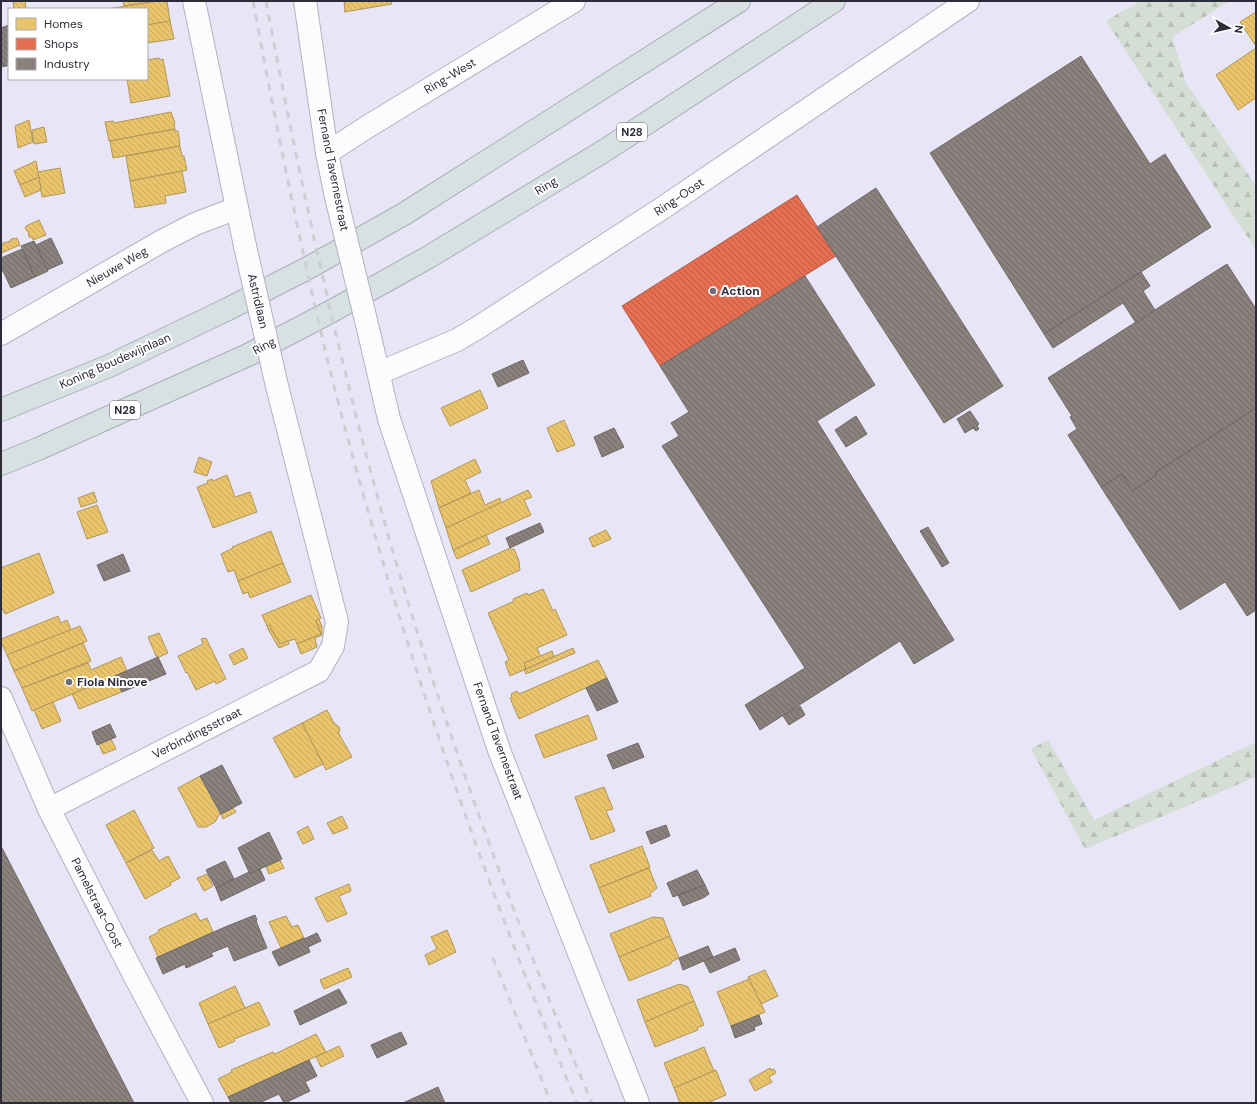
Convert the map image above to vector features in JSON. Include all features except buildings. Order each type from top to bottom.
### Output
[{"type":"highway","name":"Koning Boudewijnlaan","points":[[1,410],[109,366],[228,309],[308,268],[404,214],[739,1]]},
{"type":"highway","name":"Ring","points":[[1,464],[38,449],[248,355],[332,311],[427,258],[604,151],[834,1]]},
{"type":"street","name":"Astridlaan","points":[[194,1],[245,246],[277,386],[337,622],[333,646]]},
{"type":"street","name":"Fernand Tavernestraat","points":[[305,1],[327,152],[336,197],[389,418],[499,750],[638,1103]]},
{"type":"street","name":"Ring-West","points":[[327,152],[574,1]]},
{"type":"street","name":"Ring-Oost","points":[[379,373],[457,340],[479,327],[662,209],[968,1]]},
{"type":"street","name":"Nieuwe Weg","points":[[1,334],[162,241],[194,224],[237,208]]},
{"type":"street","name":"Verbindingsstraat","points":[[49,809],[319,671],[333,646]]},
{"type":"street","name":"Pamelstraat-Oost","points":[[1,698],[49,809],[134,975],[202,1103]]},
{"type":"green space","points":[[1140,1],[1230,1],[1172,37],[1186,83],[1256,186],[1256,250],[1106,21]]},
{"type":"green space","points":[[1048,740],[1094,820],[1256,742],[1256,777],[1085,849],[1031,749]]},
{"type":"railway","points":[[253,1],[288,180],[327,358],[376,539],[428,705],[467,820],[531,991],[577,1103]]},
{"type":"railway","points":[[266,1],[293,142],[324,282],[357,421],[395,559],[461,765],[537,969],[592,1103]]},
{"type":"railway","points":[[493,958],[551,1103]]},
{"type":"place","name":"Action","points":[[713,291]]},
{"type":"place","name":"Fiola Ninove","points":[[69,682]]}]
